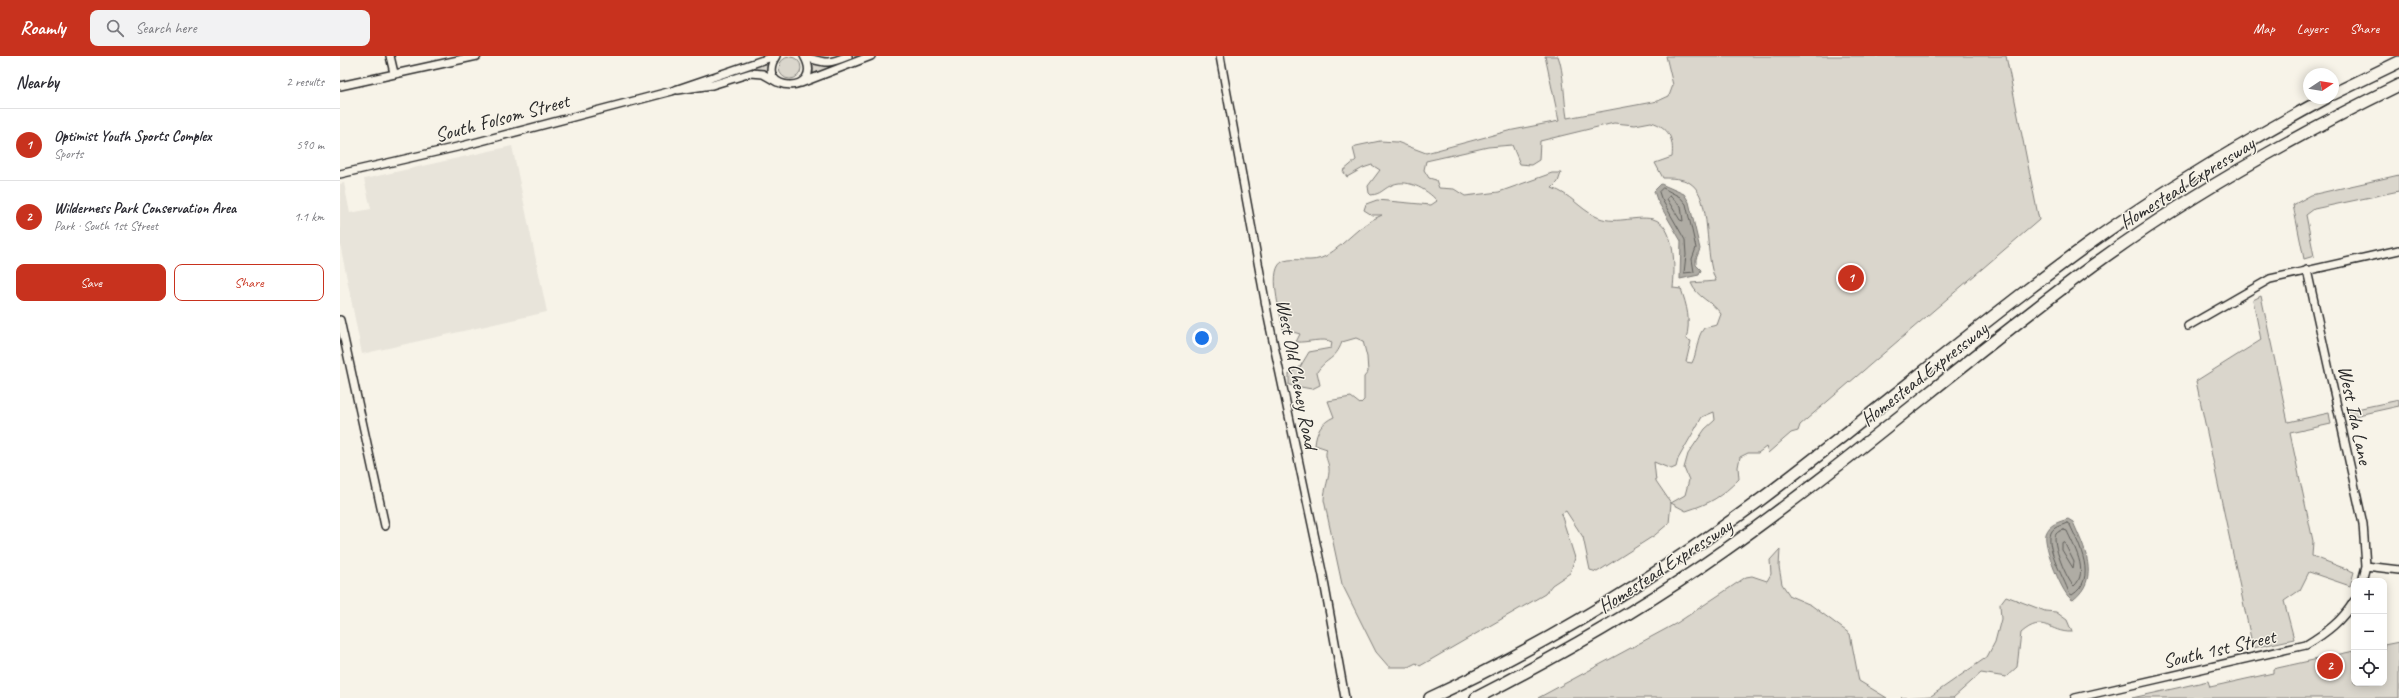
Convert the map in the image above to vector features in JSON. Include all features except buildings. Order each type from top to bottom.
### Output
[{"type":"highway","points":[[2339,91],[2399,62]]},
{"type":"highway","name":"Homestead Expressway","points":[[1476,698],[1612,624],[1725,550],[1827,473],[2057,293],[2145,229],[2258,159],[2399,85]]},
{"type":"highway","name":"Homestead Expressway","points":[[1430,698],[1548,637],[1659,570],[1760,500],[2088,244],[2190,176],[2316,104]]},
{"type":"street","points":[[390,56],[394,73]]},
{"type":"street","points":[[340,86],[477,56]]},
{"type":"street","points":[[775,56],[771,66],[777,82]]},
{"type":"street","name":"South Folsom Street","points":[[340,174],[480,142],[672,90],[775,56]]},
{"type":"street","points":[[804,57],[821,63],[828,63],[848,56]]},
{"type":"street","points":[[801,83],[871,56]]},
{"type":"street","name":"West Old Cheney Road","points":[[1220,56],[1273,344],[1323,576],[1345,698]]},
{"type":"street","points":[[801,83],[807,74],[807,62],[804,57]]},
{"type":"street","name":"South Folsom Street","points":[[672,90],[712,85],[751,73],[763,74],[777,82],[789,86],[801,83]]},
{"type":"street","points":[[2188,326],[2260,283],[2270,279],[2399,250]]},
{"type":"street","name":"West Ida Lane","points":[[2307,270],[2363,524],[2366,566]]},
{"type":"street","points":[[340,320],[385,526]]},
{"type":"street","points":[[2363,578],[2366,566],[2399,570]]},
{"type":"street","name":"South 1st Street","points":[[2074,698],[2306,645],[2334,626],[2346,614],[2351,606]]},
{"type":"shaded area","points":[[856,56],[864,56],[813,75],[813,63],[831,65]]},
{"type":"shaded area","points":[[1545,56],[1558,56],[1563,78],[1567,118],[1658,101],[1669,96],[1673,85],[1666,56],[2006,56],[2039,220],[1800,425],[1798,431],[1791,433],[1768,453],[1766,447],[1758,453],[1748,453],[1740,457],[1738,467],[1739,479],[1721,495],[1709,502],[1686,511],[1671,503],[1669,523],[1655,535],[1597,572],[1590,570],[1583,537],[1566,511],[1561,514],[1575,558],[1570,573],[1552,585],[1545,594],[1420,666],[1416,663],[1408,667],[1389,667],[1376,652],[1342,584],[1324,500],[1329,472],[1329,465],[1326,456],[1327,449],[1315,445],[1320,428],[1334,417],[1328,401],[1351,397],[1360,404],[1364,400],[1364,377],[1368,372],[1367,357],[1363,341],[1356,338],[1342,342],[1337,353],[1317,372],[1320,385],[1312,389],[1289,385],[1289,374],[1300,367],[1309,352],[1331,348],[1332,342],[1320,340],[1296,342],[1300,334],[1283,329],[1276,292],[1276,272],[1279,265],[1284,261],[1315,260],[1326,256],[1359,229],[1382,215],[1372,215],[1364,210],[1366,204],[1377,200],[1431,205],[1437,201],[1428,192],[1415,186],[1402,183],[1387,187],[1379,193],[1371,195],[1369,193],[1368,186],[1380,170],[1372,165],[1347,177],[1343,171],[1356,160],[1353,148],[1356,146],[1380,141],[1397,142],[1426,153],[1508,131],[1559,121]],"holes":[[[1651,122],[1662,127],[1671,139],[1672,157],[1655,163],[1663,178],[1680,179],[1690,183],[1697,190],[1702,201],[1705,214],[1712,270],[1716,281],[1691,283],[1697,292],[1721,314],[1717,325],[1704,328],[1701,332],[1692,363],[1686,362],[1691,341],[1686,339],[1688,326],[1687,308],[1681,289],[1673,288],[1674,260],[1672,249],[1670,239],[1661,223],[1653,219],[1646,218],[1609,220],[1595,216],[1569,197],[1552,188],[1558,182],[1561,173],[1552,173],[1499,192],[1465,196],[1454,189],[1439,188],[1436,180],[1429,178],[1424,170],[1426,161],[1488,147],[1512,145],[1520,164],[1531,165],[1539,160],[1540,141],[1614,123],[1635,125]],[[1714,412],[1715,420],[1705,429],[1688,454],[1684,468],[1689,480],[1685,495],[1671,503],[1656,481],[1654,462],[1671,469],[1676,467],[1678,459],[1702,417]]]},
{"type":"shaded area","points":[[790,57],[794,58],[800,64],[800,72],[794,78],[790,79],[786,78],[780,72],[779,68],[780,64],[786,58]]},
{"type":"shaded area","points":[[767,61],[767,73],[694,87]]},
{"type":"shaded area","points":[[512,146],[547,312],[362,354],[340,244],[340,184],[344,183],[350,213],[371,209],[364,179]]},
{"type":"shaded area","points":[[2399,175],[2399,191],[2314,209],[2306,215],[2314,256],[2304,259],[2293,205],[2311,195]]},
{"type":"shaded area","points":[[2261,296],[2288,422],[2329,413],[2331,424],[2290,433],[2313,541],[2312,556],[2354,572],[2351,578],[2350,586],[2309,572],[2300,590],[2284,601],[2294,639],[2253,648],[2196,381],[2261,340],[2253,300]]},
{"type":"shaded area","points":[[2399,400],[2399,406],[2349,417],[2347,411]]},
{"type":"shaded area","points":[[1780,549],[1779,567],[1782,584],[1790,596],[1811,605],[1850,634],[1859,681],[1887,698],[1538,698],[1677,623],[1746,577],[1752,576],[1767,581],[1771,574],[1770,560]]},
{"type":"shaded area","points":[[2006,596],[2045,611],[2056,612],[2067,620],[2072,632],[2064,632],[2041,624],[2029,627],[2021,633],[2017,667],[2006,677],[1981,673],[1953,698],[1901,698],[1931,696],[1987,657],[1995,642],[2001,619],[2000,604]]},
{"type":"shaded area","points":[[2399,642],[2399,698],[2132,698],[2208,681],[2210,687],[2273,673],[2273,669],[2351,652],[2351,686],[2387,686],[2387,644]]},
{"type":"water","points":[[1661,184],[1684,194],[1689,202],[1700,249],[1696,259],[1696,265],[1701,270],[1699,275],[1680,279],[1681,241],[1657,200],[1654,191]]},
{"type":"water","points":[[2068,519],[2073,522],[2082,542],[2088,562],[2086,582],[2081,591],[2073,600],[2069,597],[2059,581],[2046,540],[2046,534],[2049,528]]},
{"type":"place","name":"Optimist Youth Sports Complex","points":[[1851,278]]},
{"type":"place","name":"Wilderness Park Conservation Area","points":[[2330,666]]}]
